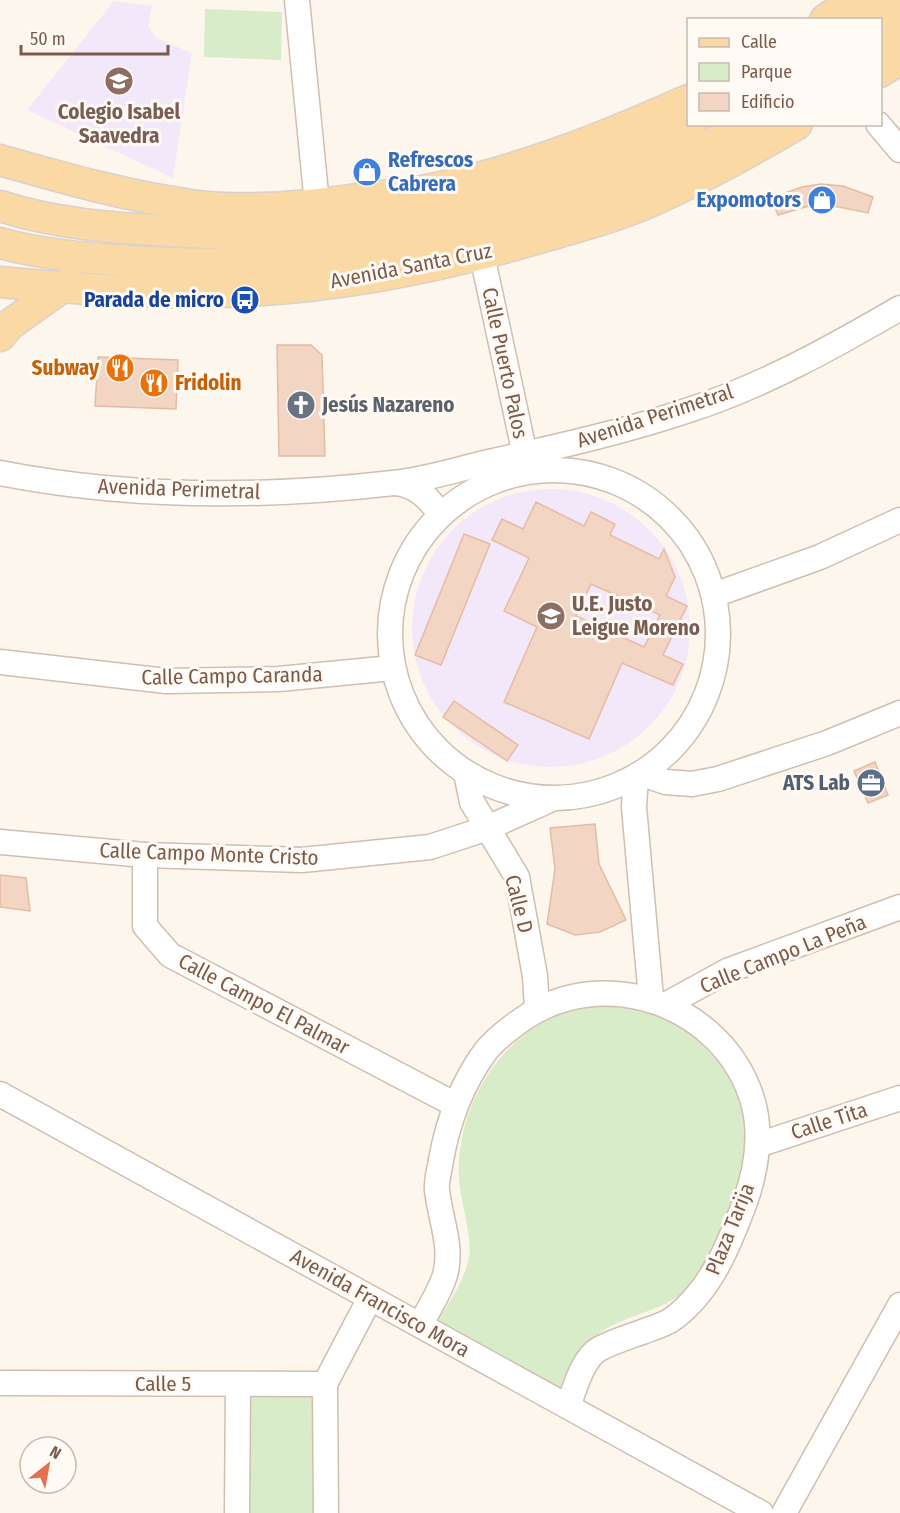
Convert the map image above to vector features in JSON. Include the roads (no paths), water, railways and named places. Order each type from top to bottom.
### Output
[{"type":"main road","points":[[828,18],[853,0]]},
{"type":"main road","points":[[870,18],[893,0]]},
{"type":"main road","points":[[882,40],[900,27]]},
{"type":"main road","points":[[882,71],[900,59]]},
{"type":"main road","points":[[0,160],[105,189],[191,205],[247,209],[317,204],[430,190],[502,172],[575,148],[687,100]]},
{"type":"main road","points":[[0,207],[78,224],[137,229],[228,234],[311,233],[360,227],[463,208],[534,188],[687,125]]},
{"type":"main road","name":"Avenida Santa Cruz","points":[[0,243],[110,261],[211,265],[308,260],[413,247],[559,207],[638,178],[746,126]]},
{"type":"main road","name":"Avenida Santa Cruz","points":[[0,282],[60,288],[220,292],[371,278],[482,255],[565,231],[650,201],[763,145],[794,126]]},
{"type":"main road","points":[[0,336],[9,325],[60,288],[110,261]]},
{"type":"street","points":[[297,0],[317,204]]},
{"type":"street","points":[[880,126],[900,150]]},
{"type":"street","name":"Calle Puerto Palos","points":[[482,255],[527,463]]},
{"type":"street","points":[[0,295],[24,297],[0,315]]},
{"type":"street","name":"Avenida Perimetral","points":[[0,473],[82,485],[187,493],[291,492],[395,483],[527,463],[690,410],[769,377],[900,308]]},
{"type":"street","points":[[527,463],[578,471],[624,486],[665,513],[695,551],[714,595],[718,648],[706,698],[679,742],[639,775],[596,794],[552,799],[507,792],[466,773],[418,728],[392,668],[388,626],[396,585],[413,546],[440,514],[481,486],[527,463]]},
{"type":"street","name":"Avenida Perimetral","points":[[395,483],[409,485],[421,492],[440,514]]},
{"type":"street","points":[[714,595],[820,557],[900,520]]},
{"type":"street","name":"Calle Campo Caranda","points":[[0,662],[166,681],[279,679],[392,668]]},
{"type":"street","points":[[639,775],[666,782],[692,784],[718,779],[827,743],[900,713]]},
{"type":"street","points":[[679,742],[678,753],[687,767],[718,779]]},
{"type":"street","name":"Calle D","points":[[466,773],[472,802],[485,829],[517,877],[535,976],[537,1009]]},
{"type":"street","points":[[639,775],[634,807],[659,1001]]},
{"type":"street","name":"Calle Campo Monte Cristo","points":[[0,842],[145,855],[302,860],[430,847],[485,829],[552,799]]},
{"type":"street","name":"Calle Campo El Palmar","points":[[145,855],[145,927],[170,955],[454,1104]]},
{"type":"street","name":"Calle Campo La Peña","points":[[659,1001],[727,971],[900,907]]},
{"type":"street","name":"Plaza Tarija","points":[[420,1325],[445,1276],[448,1247],[436,1187],[454,1104],[485,1052],[510,1028],[537,1009],[570,996],[617,992],[659,1001],[707,1029],[735,1063],[753,1102],[758,1145],[745,1201],[710,1281],[688,1306],[671,1320],[597,1350],[587,1362],[568,1406]]},
{"type":"street","name":"Avenida Francisco Mora","points":[[0,1094],[761,1513]]},
{"type":"street","name":"Calle Tita","points":[[758,1145],[900,1098]]},
{"type":"street","points":[[326,1513],[325,1384],[370,1298]]},
{"type":"street","points":[[784,1513],[900,1305]]},
{"type":"street","name":"Calle 5","points":[[0,1383],[325,1384]]},
{"type":"street","points":[[237,1513],[238,1384]]},
{"type":"place","name":"Colegio Isabel Saavedra","points":[[119,81]]},
{"type":"place","name":"Refrescos Cabrera","points":[[367,172]]},
{"type":"place","name":"Expomotors","points":[[822,200]]},
{"type":"place","name":"Parada de micro","points":[[245,300]]},
{"type":"place","name":"Subway","points":[[120,368]]},
{"type":"place","name":"Fridolin","points":[[154,383]]},
{"type":"place","name":"Jesús Nazareno","points":[[301,405]]},
{"type":"place","name":"U.E. Justo Leigue Moreno","points":[[551,616]]},
{"type":"place","name":"ATS Lab","points":[[871,783]]}]
